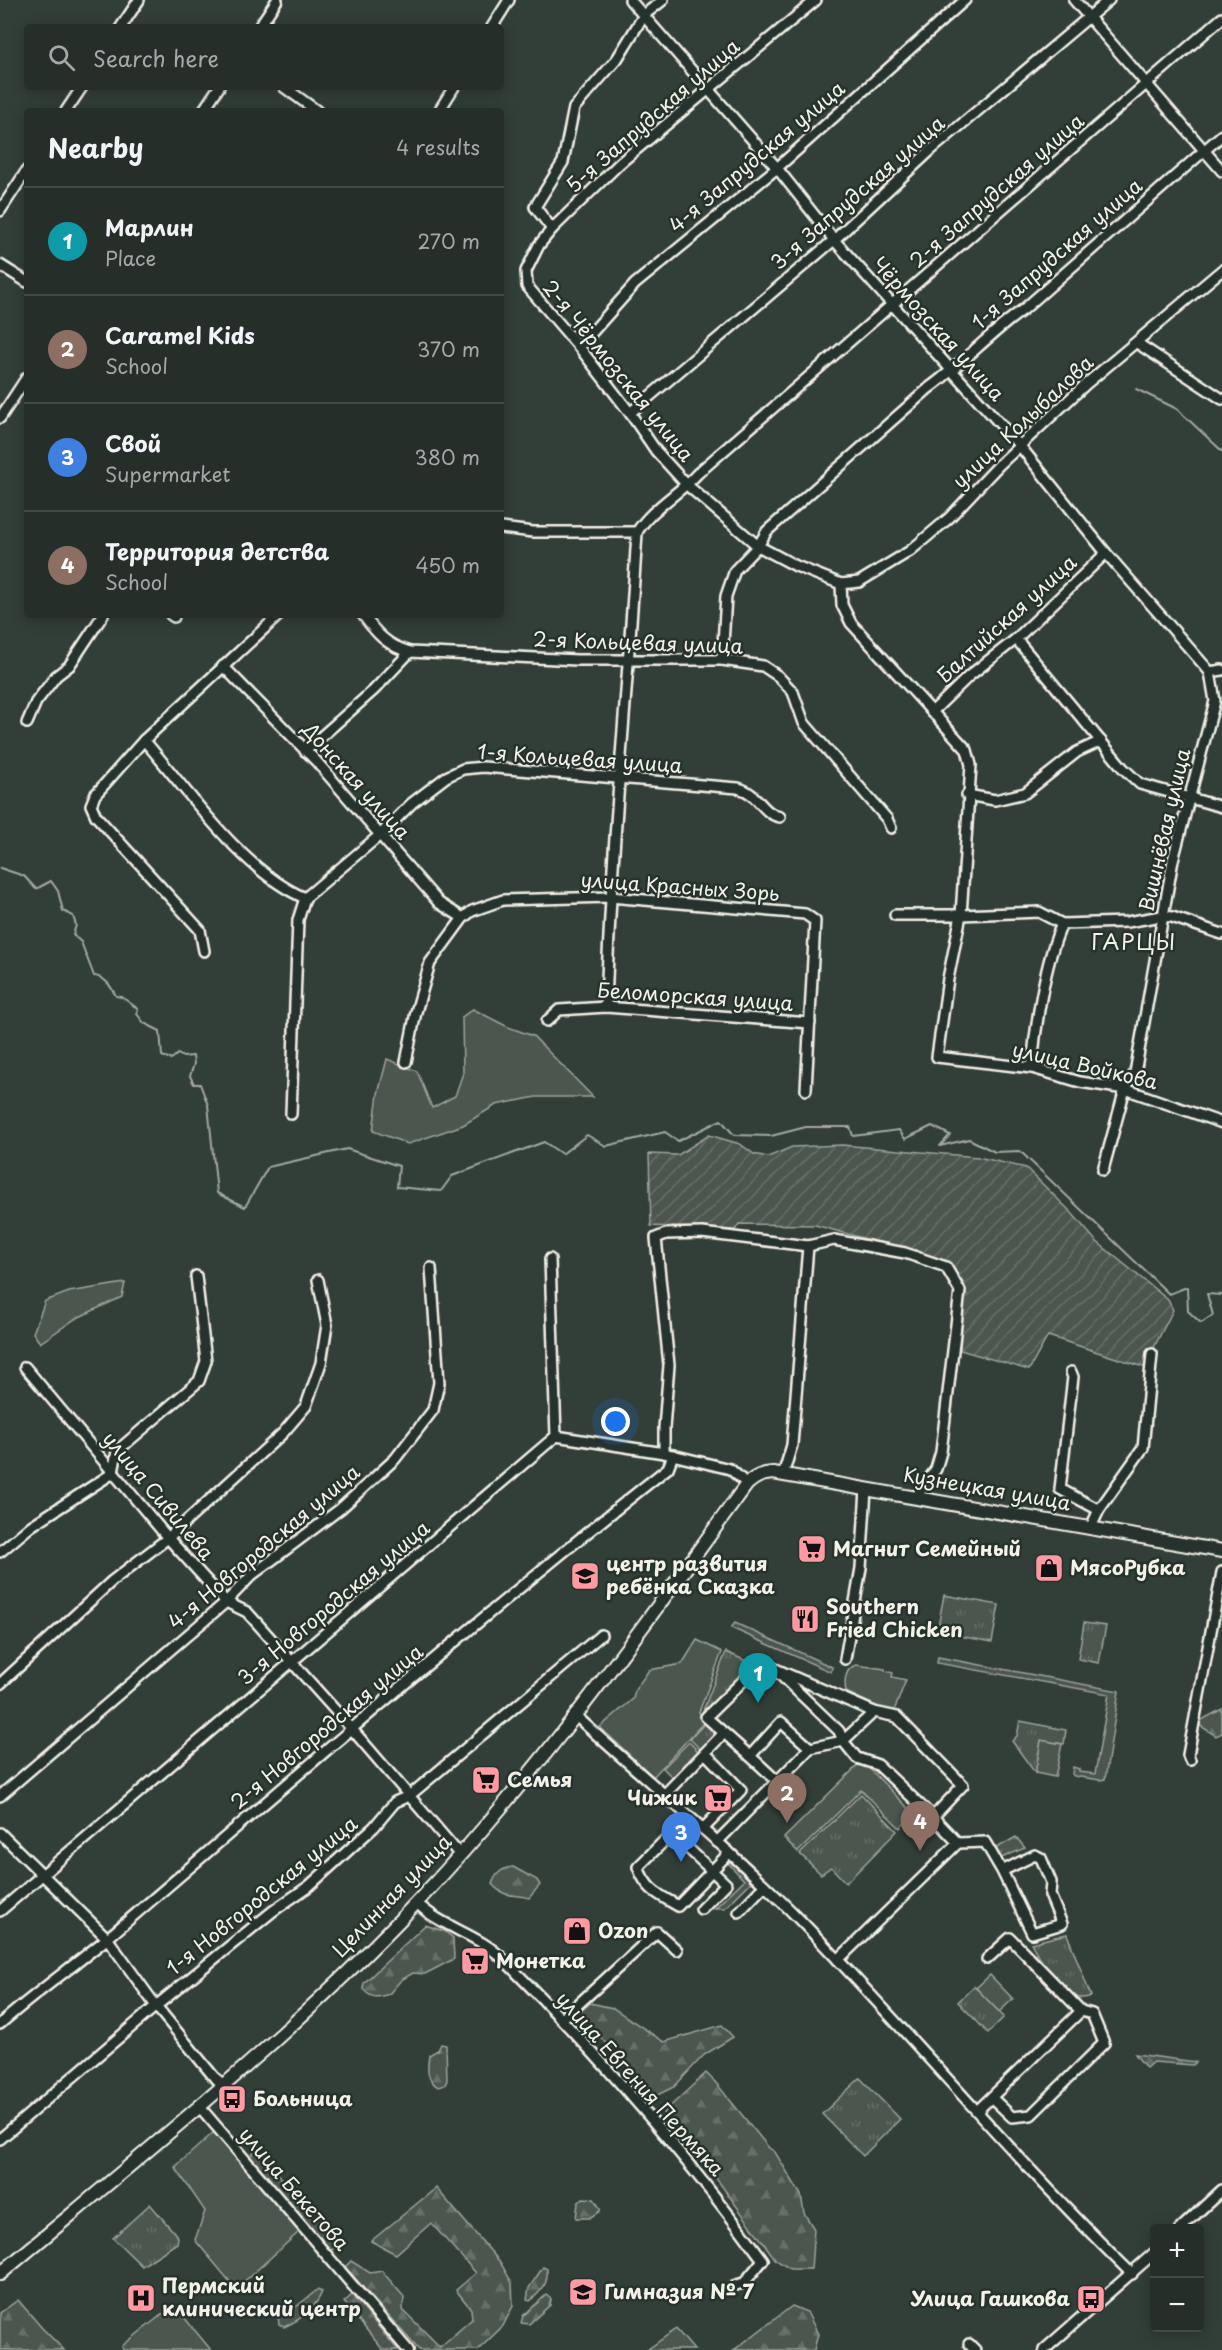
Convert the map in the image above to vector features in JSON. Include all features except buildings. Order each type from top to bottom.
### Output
[{"type":"main road","name":"Кузнецкая улица","points":[[747,1484],[762,1474],[783,1475],[1222,1551]]},
{"type":"main road","name":"Целинная улица","points":[[0,2274],[124,2172],[224,2085],[310,2007],[417,1903],[576,1716],[747,1484]]},
{"type":"street","points":[[124,24],[139,0]]},
{"type":"street","points":[[261,24],[277,0]]},
{"type":"street","points":[[494,24],[509,0]]},
{"type":"street","name":"Чёрмозская улица","points":[[630,0],[777,168],[834,240],[1020,446],[1106,553],[1210,672]]},
{"type":"street","points":[[552,230],[535,207],[563,162],[574,108],[617,59],[644,15],[663,0]]},
{"type":"street","name":"5-я Запрудская улица","points":[[526,271],[539,245],[552,230],[620,163],[709,92],[816,0]]},
{"type":"street","name":"4-я Запрудская улица","points":[[579,346],[635,284],[777,168],[965,0]]},
{"type":"street","points":[[1074,0],[1222,171]]},
{"type":"street","name":"3-я Запрудская улица","points":[[630,412],[834,240],[931,150],[1109,0]]},
{"type":"street","name":"2-я Запрудская улица","points":[[637,532],[644,520],[1222,18]]},
{"type":"street","points":[[68,108],[80,90]]},
{"type":"street","points":[[205,108],[217,90]]},
{"type":"street","points":[[288,90],[313,108]]},
{"type":"street","points":[[442,108],[452,90]]},
{"type":"street","name":"1-я Запрудская улица","points":[[722,660],[726,596],[735,570],[758,546],[767,531],[1222,135]]},
{"type":"street","points":[[0,211],[24,175]]},
{"type":"street","points":[[0,265],[24,280]]},
{"type":"street","name":"улица Колыбалова","points":[[841,584],[859,582],[910,551],[949,518],[1020,446],[1086,384],[1222,270]]},
{"type":"street","name":"2-я Чёрмозская улица","points":[[526,271],[527,286],[579,346],[630,412],[656,451],[687,485],[758,546],[796,566],[841,584]]},
{"type":"street","points":[[1137,343],[1222,399]]},
{"type":"street","points":[[0,418],[24,382]]},
{"type":"street","points":[[504,528],[533,532],[637,532],[630,660],[610,897],[606,1007]]},
{"type":"street","name":"Балтийская улица","points":[[932,712],[969,676],[1016,639],[1106,553]]},
{"type":"street","points":[[841,584],[842,605],[851,623],[967,750],[970,765],[961,915]]},
{"type":"street","points":[[27,723],[36,702],[56,676],[69,666],[101,618]]},
{"type":"street","points":[[204,951],[200,930],[96,816],[91,805],[95,795],[144,740],[276,618]]},
{"type":"street","points":[[305,751],[374,690],[410,652],[390,645],[377,634],[365,618]]},
{"type":"street","points":[[1016,639],[1123,768],[1140,784],[1222,807]]},
{"type":"street","name":"2-я Кольцевая улица","points":[[410,652],[577,660],[722,660],[763,666],[778,676],[793,692],[804,723],[887,819],[891,828]]},
{"type":"street","name":"Донская улица","points":[[223,666],[305,751],[439,903],[463,918]]},
{"type":"street","points":[[1210,672],[1222,670]]},
{"type":"street","name":"Вишнёвая улица","points":[[1103,1170],[1125,1089],[1135,1072],[1173,860],[1215,701],[1210,672]]},
{"type":"street","points":[[144,740],[252,864],[288,891],[305,898],[298,920],[291,1114]]},
{"type":"street","points":[[967,795],[995,800],[1025,793],[1077,753],[1101,741]]},
{"type":"street","name":"1-я Кольцевая улица","points":[[305,898],[380,835],[412,803],[446,777],[463,769],[483,767],[738,788],[754,795],[771,815],[780,817]]},
{"type":"street","name":"улица Красных Зорь","points":[[406,1062],[416,1012],[430,963],[463,918],[472,911],[503,900],[610,897],[805,914],[815,921],[810,1023]]},
{"type":"street","points":[[895,915],[1039,912],[1062,924],[1126,922],[1162,916],[1172,917],[1222,934]]},
{"type":"street","name":"улица Войкова","points":[[961,915],[948,979],[938,1057],[1032,1068],[1080,1082],[1125,1089],[1222,1123]]},
{"type":"street","points":[[1032,1068],[1034,1042],[1043,995],[1055,939],[1062,924]]},
{"type":"street","name":"Беломорская улица","points":[[547,1021],[559,1010],[606,1007],[810,1023]]},
{"type":"street","points":[[806,1090],[810,1023]]},
{"type":"street","points":[[669,1454],[664,1428],[669,1365],[656,1238],[666,1234],[702,1233],[808,1246],[834,1240],[905,1253],[946,1267],[960,1291],[941,1452],[936,1469],[916,1497]]},
{"type":"street","points":[[783,1475],[792,1445],[808,1246]]},
{"type":"street","points":[[550,1259],[556,1436],[669,1454],[730,1469],[747,1484]]},
{"type":"street","name":"4-я Новгородская улица","points":[[0,1796],[226,1602],[252,1575],[340,1509],[395,1459],[433,1410],[439,1383],[431,1268]]},
{"type":"street","points":[[0,1552],[31,1526],[113,1473],[117,1451],[199,1382],[206,1361],[196,1276]]},
{"type":"street","points":[[0,1684],[112,1581],[168,1538],[283,1433],[306,1406],[321,1363],[327,1325],[318,1280]]},
{"type":"street","points":[[1091,1527],[1099,1510],[1143,1449],[1152,1354]]},
{"type":"street","name":"улица Сивилева","points":[[25,1367],[168,1538],[226,1602],[247,1612],[460,1855]]},
{"type":"street","points":[[1071,1372],[1073,1377],[1060,1490],[1099,1510]]},
{"type":"street","name":"3-я Новгородская улица","points":[[0,1911],[556,1436]]},
{"type":"street","name":"2-я Новгородская улица","points":[[0,2024],[107,1938],[351,1728],[534,1575],[668,1468],[669,1454]]},
{"type":"street","points":[[845,1659],[861,1568],[866,1489]]},
{"type":"street","points":[[1190,1760],[1188,1755],[1222,1572]]},
{"type":"street","name":"1-я Новгородская улица","points":[[0,2139],[156,2006],[273,1911],[309,1886],[374,1827],[395,1802],[409,1796],[601,1635]]},
{"type":"street","points":[[773,1668],[874,1712],[897,1717],[963,1785],[933,1817]]},
{"type":"street","points":[[773,1668],[766,1675],[749,1675],[706,1717],[777,1781]]},
{"type":"street","points":[[773,1668],[839,1731],[843,1741],[857,1758],[878,1765],[958,1843]]},
{"type":"street","points":[[717,1842],[810,1748],[843,1741],[874,1712]]},
{"type":"street","points":[[576,1716],[717,1842],[838,1960],[1054,2196],[1132,2274]]},
{"type":"street","points":[[750,1756],[781,1722],[810,1748]]},
{"type":"street","points":[[665,1794],[723,1734]]},
{"type":"street","points":[[703,1829],[741,1790],[705,1753]]},
{"type":"street","points":[[0,1833],[107,1938],[156,2006],[214,2077],[224,2085]]},
{"type":"street","points":[[701,1910],[726,1884],[713,1870],[676,1837],[671,1837],[638,1867],[644,1882],[654,1892],[678,1906],[713,1870],[728,1854]]},
{"type":"street","points":[[838,1960],[958,1843],[985,1842],[1002,1871],[1032,1934],[1062,1924],[1050,1895],[1051,1882],[1041,1858],[1035,1855],[1002,1871]]},
{"type":"street","points":[[739,1912],[764,1886]]},
{"type":"street","name":"улица Евгения Пермяка","points":[[417,1903],[428,1914],[489,1947],[503,1958],[562,2019],[716,2196],[763,2260],[744,2283],[735,2286]]},
{"type":"street","points":[[562,2019],[657,1932],[677,1950]]},
{"type":"street","points":[[987,1959],[1010,1938],[1081,2011],[1092,2014],[1104,2043],[1031,2115],[1012,2117],[992,2098]]},
{"type":"street","points":[[977,2111],[1081,2011]]},
{"type":"street","name":"улица Бекетова","points":[[199,2106],[408,2350]]},
{"type":"street","points":[[1186,2224],[1222,2190]]},
{"type":"street","points":[[1044,2350],[1150,2258]]},
{"type":"green space","points":[[473,1009],[508,1027],[533,1036],[593,1097],[536,1097],[496,1105],[463,1125],[408,1144],[373,1131],[378,1094],[387,1059],[417,1071],[432,1108],[455,1096],[463,1073],[462,1017]]},
{"type":"green space","points":[[709,1135],[740,1144],[754,1154],[768,1157],[792,1147],[842,1145],[978,1157],[1026,1168],[1071,1212],[1096,1241],[1168,1300],[1173,1310],[1144,1367],[1048,1336],[1029,1370],[960,1350],[964,1284],[947,1261],[815,1225],[739,1224],[735,1230],[651,1226],[649,1154],[678,1155]]},
{"type":"green space","points":[[125,1283],[122,1297],[75,1319],[40,1343],[33,1333],[45,1301],[69,1292]]},
{"type":"green space","points":[[944,1595],[999,1605],[992,1642],[937,1632]]},
{"type":"green space","points":[[735,1623],[832,1667],[831,1672],[731,1628]]},
{"type":"green space","points":[[1084,1623],[1106,1626],[1099,1663],[1078,1659]]},
{"type":"green space","points":[[697,1640],[722,1652],[699,1712],[704,1722],[653,1777],[600,1727],[633,1699],[635,1690],[649,1670],[682,1664]]},
{"type":"green space","points":[[726,1652],[755,1665],[702,1713]]},
{"type":"green space","points":[[938,1657],[1119,1691],[1105,1779],[1072,1774],[1073,1767],[1079,1769],[1079,1772],[1095,1774],[1109,1694],[937,1663]]},
{"type":"green space","points":[[856,1665],[885,1669],[893,1673],[892,1677],[906,1680],[894,1711],[884,1710],[846,1692],[846,1676]]},
{"type":"green space","points":[[1222,1709],[1222,1733],[1216,1736],[1196,1723]]},
{"type":"green space","points":[[707,1721],[721,1734],[704,1753],[690,1739]]},
{"type":"green space","points":[[1020,1721],[1066,1730],[1064,1744],[1041,1740],[1035,1773],[1012,1741],[1017,1736]]},
{"type":"green space","points":[[1041,1740],[1062,1744],[1055,1777],[1035,1773]]},
{"type":"green space","points":[[689,1742],[701,1754],[675,1780],[663,1768]]},
{"type":"green space","points":[[862,1761],[914,1814],[900,1828],[861,1790],[798,1852],[784,1838]]},
{"type":"green space","points":[[861,1794],[897,1831],[846,1883],[831,1867],[821,1874],[800,1854]]},
{"type":"green space","points":[[1016,1837],[1025,1848],[999,1859],[993,1850]]},
{"type":"green space","points":[[731,1860],[751,1882],[725,1908],[715,1908],[744,1880],[728,1863]]},
{"type":"green space","points":[[513,1867],[537,1880],[540,1885],[529,1898],[505,1894],[492,1884],[500,1872]]},
{"type":"green space","points":[[425,1925],[444,1931],[453,1938],[454,1959],[425,1974],[413,1973],[401,1980],[389,1994],[378,1997],[368,1994],[363,1988],[364,1983]]},
{"type":"green space","points":[[1067,1934],[1091,1996],[1089,1997],[1077,1997],[1064,1988],[1031,1943]]},
{"type":"green space","points":[[990,1975],[1013,1999],[999,2012],[976,1988]]},
{"type":"green space","points":[[974,1986],[1004,2017],[988,2033],[958,2002]]},
{"type":"green space","points":[[590,2003],[613,2008],[664,2042],[722,2025],[733,2037],[704,2055],[674,2087],[653,2097],[579,2013]]},
{"type":"green space","points":[[441,2044],[446,2045],[447,2080],[445,2085],[438,2087],[429,2077],[428,2065],[429,2055],[438,2050]]},
{"type":"green space","points":[[1135,2054],[1196,2062],[1193,2065],[1153,2062],[1146,2068]]},
{"type":"green space","points":[[706,2073],[769,2148],[775,2152],[801,2195],[804,2213],[814,2229],[811,2269],[790,2269],[776,2260],[705,2163],[663,2113]]},
{"type":"green space","points":[[860,2078],[900,2119],[863,2156],[822,2114]]},
{"type":"green space","points":[[214,2132],[299,2232],[236,2289],[195,2240],[205,2211],[175,2167]]},
{"type":"green space","points":[[256,2149],[338,2244],[331,2251],[250,2156]]},
{"type":"green space","points":[[436,2188],[500,2262],[512,2283],[513,2306],[503,2326],[478,2350],[419,2350],[345,2267],[351,2261],[370,2273],[382,2271],[404,2297],[403,2310],[440,2347],[472,2319],[471,2309],[456,2290],[476,2273],[431,2223],[396,2254],[371,2241]]},
{"type":"green space","points":[[583,2198],[594,2199],[600,2211],[589,2218],[576,2218],[578,2203]]},
{"type":"green space","points":[[150,2204],[178,2237],[177,2243],[142,2266],[113,2238]]},
{"type":"green space","points":[[543,2267],[547,2269],[545,2284],[530,2301],[527,2300],[529,2288]]},
{"type":"green space","points":[[317,2290],[322,2292],[306,2313],[284,2327],[279,2325],[278,2315],[292,2310]]},
{"type":"green space","points":[[352,2295],[398,2350],[383,2350],[344,2302]]},
{"type":"green space","points":[[546,2295],[551,2299],[550,2305],[529,2324],[521,2323],[523,2316]]},
{"type":"green space","points":[[18,2300],[64,2350],[0,2350],[0,2313]]},
{"type":"green space","points":[[174,2305],[211,2350],[123,2350],[122,2346]]},
{"type":"green space","points":[[792,2306],[807,2312],[818,2334],[814,2350],[734,2350]]},
{"type":"green space","points":[[676,2329],[694,2350],[647,2350]]},
{"type":"waterway","points":[[1136,389],[1177,409],[1222,451]]},
{"type":"waterway","points":[[0,868],[24,876],[36,889],[51,881],[58,891],[63,911],[73,916],[76,925],[73,935],[81,942],[94,976],[105,980],[116,996],[122,997],[138,1009],[137,1014],[144,1023],[160,1031],[162,1056],[171,1059],[178,1054],[183,1057],[193,1056],[194,1064],[190,1076],[194,1084],[200,1084],[208,1105],[217,1193],[245,1207],[268,1167],[347,1149],[399,1166],[397,1187],[441,1191],[452,1176],[544,1142],[562,1154],[587,1135],[606,1146],[665,1132],[678,1141],[721,1120],[734,1135],[771,1136],[806,1127],[850,1127],[853,1136],[899,1130],[905,1139],[932,1126],[950,1135],[940,1146],[969,1139],[995,1152],[1020,1151],[1169,1294],[1187,1287],[1188,1311],[1201,1323],[1213,1315],[1207,1294],[1222,1295]]},
{"type":"place","name":"Магнит Семейный","points":[[812,1549]]},
{"type":"place","name":"МясоРубка","points":[[1049,1568]]},
{"type":"place","name":"центр развития ребёнка Сказка","points":[[585,1576]]},
{"type":"place","name":"Southern Fried Chicken","points":[[805,1619]]},
{"type":"place","name":"Марлин","points":[[758,1703]]},
{"type":"place","name":"Семья","points":[[486,1780]]},
{"type":"place","name":"Чижик","points":[[718,1798]]},
{"type":"place","name":"Caramel Kids","points":[[787,1823]]},
{"type":"place","name":"Территория детства","points":[[920,1851]]},
{"type":"place","name":"Свой","points":[[681,1862]]},
{"type":"place","name":"Ozon","points":[[577,1931]]},
{"type":"place","name":"Монетка","points":[[475,1961]]},
{"type":"place","name":"Больница","points":[[232,2099]]},
{"type":"place","name":"Гимназия № 7","points":[[583,2292]]},
{"type":"place","name":"Пермский клинический центр","points":[[141,2298]]},
{"type":"place","name":"Улица Гашкова","points":[[1091,2299]]},
{"type":"district","name":"ГАРЦЫ","points":[[1134,942]]}]
